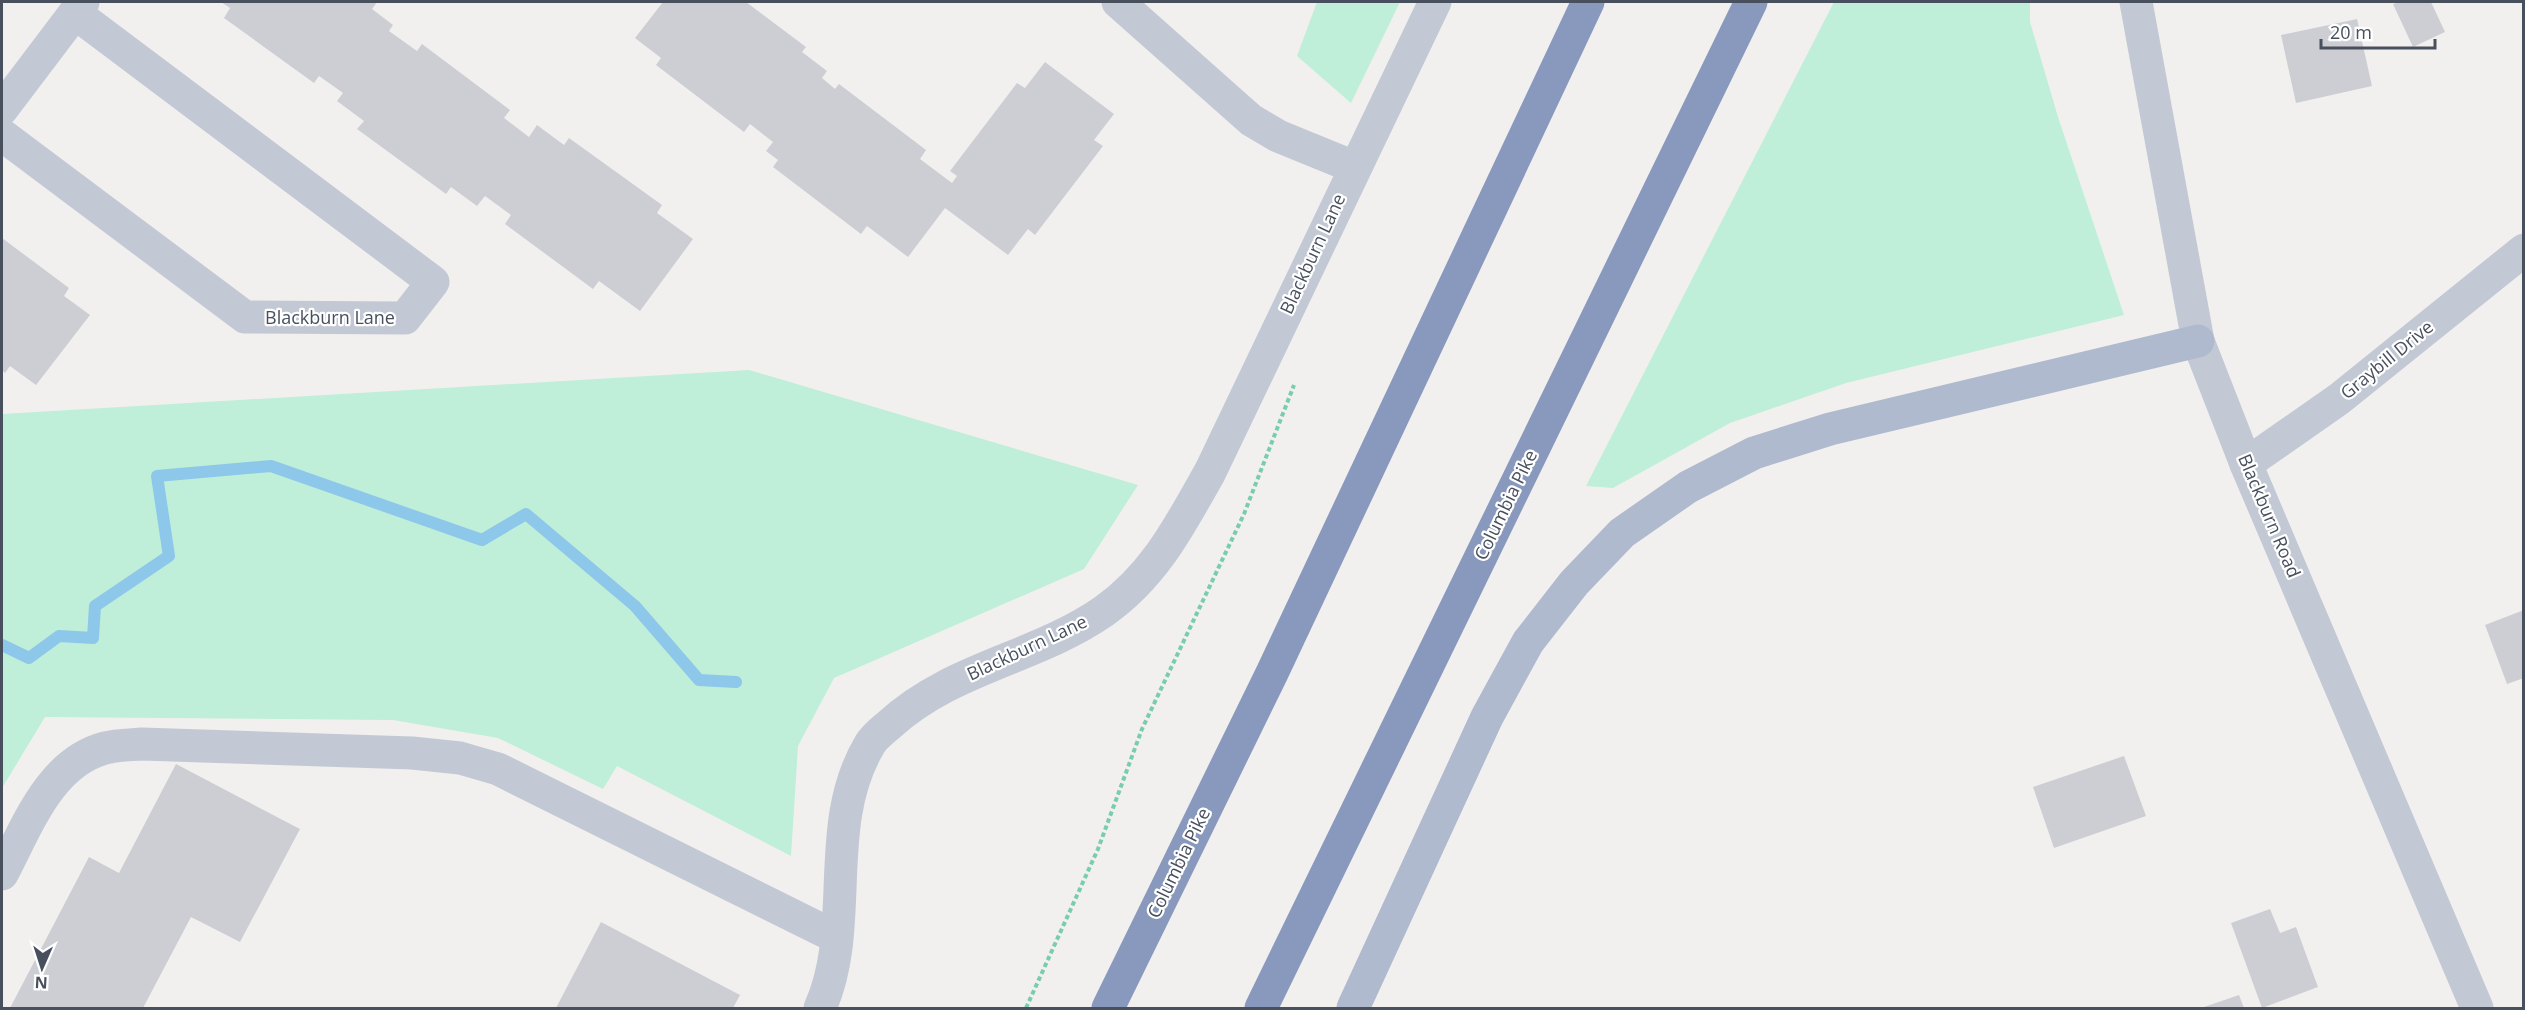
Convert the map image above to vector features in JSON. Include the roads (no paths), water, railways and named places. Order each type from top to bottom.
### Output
[{"type":"highway","name":"Columbia Pike","points":[[1108,1008],[1292,630],[1588,2]]},
{"type":"highway","name":"Columbia Pike","points":[[1263,1008],[1751,2]]},
{"type":"main road","points":[[1353,1008],[1487,717],[1528,642],[1574,583],[1623,534],[1688,486],[1754,453],[1830,429],[2198,341]]},
{"type":"street","points":[[1118,2],[1251,120],[1278,136],[1354,167]]},
{"type":"street","name":"Blackburn Lane","points":[[820,1008],[826,995],[836,937],[845,809],[856,770],[871,742],[900,714],[942,687],[1066,634],[1103,612],[1135,588],[1167,547],[1210,472],[1354,167],[1435,2]]},
{"type":"street","name":"Blackburn Road","points":[[2136,2],[2198,341],[2246,464],[2477,1008]]},
{"type":"street","name":"Blackburn Lane","points":[[2,109],[79,7],[433,282],[405,318],[246,317],[2,135]]},
{"type":"street","name":"Graybill Drive","points":[[2246,464],[2339,399],[2523,250]]},
{"type":"street","points":[[2,874],[44,795],[63,772],[82,757],[106,747],[142,744],[411,753],[460,758],[498,769],[836,937]]},
{"type":"waterway","points":[[2,645],[29,658],[59,636],[93,638],[95,606],[169,556],[157,476],[271,466],[482,540],[526,514],[635,606],[699,680],[736,682]]}]
